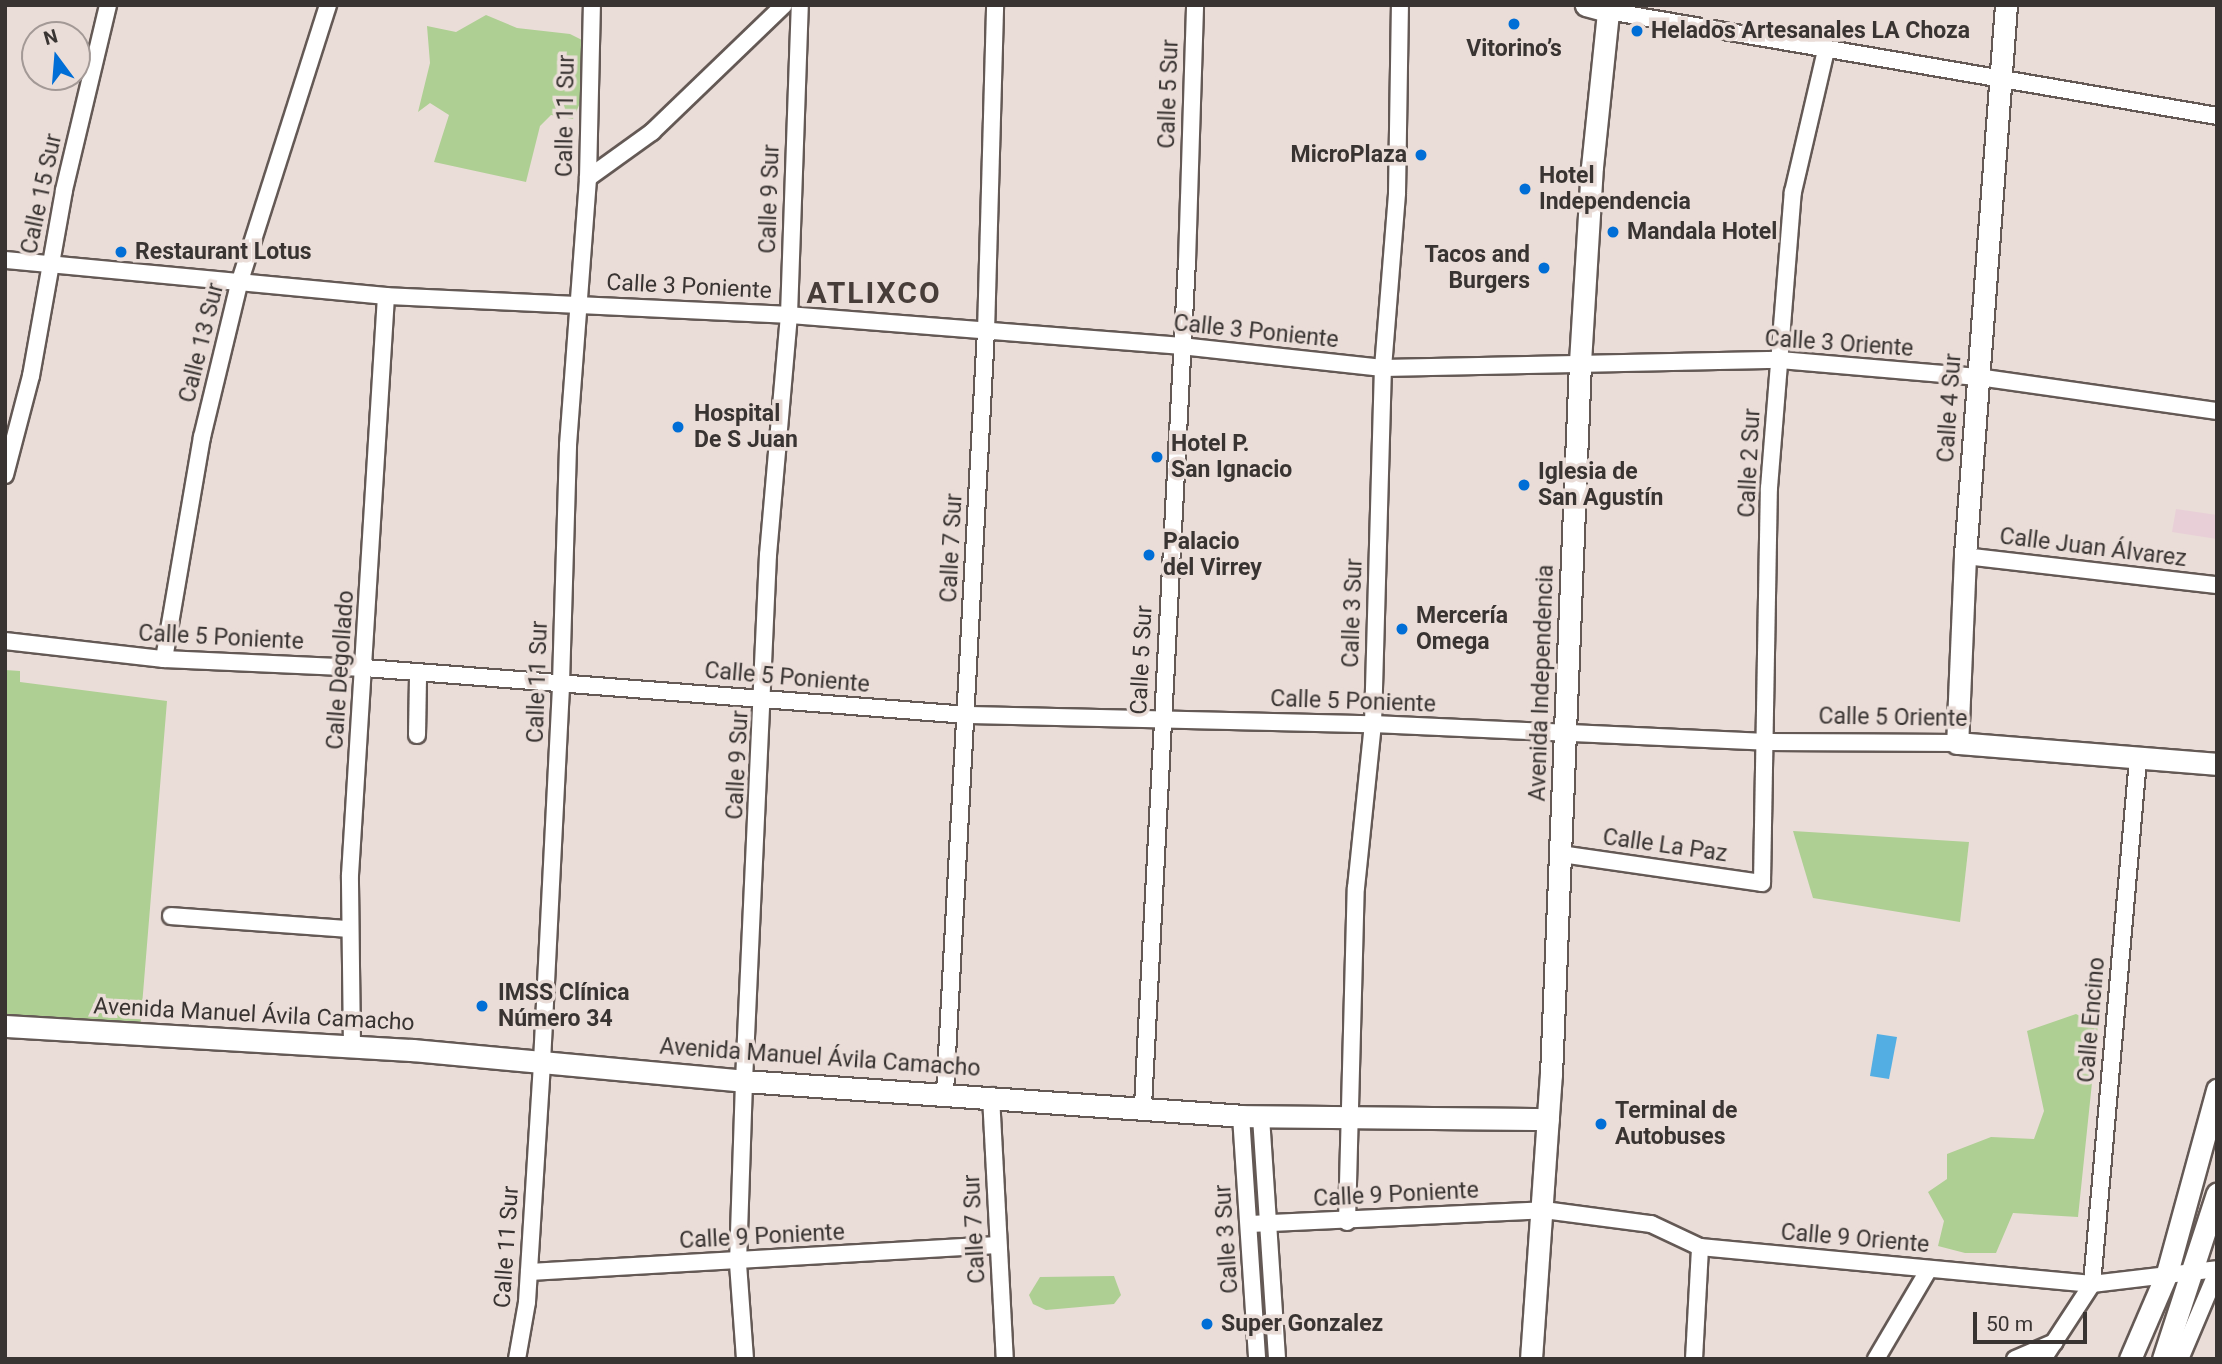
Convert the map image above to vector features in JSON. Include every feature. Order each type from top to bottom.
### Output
[{"type":"main road","points":[[1586,5],[1608,10]]},
{"type":"main road","name":"Calle 4 Sur","points":[[1957,743],[1965,556],[2006,5]]},
{"type":"main road","name":"Avenida Independencia","points":[[1531,1359],[1544,1210],[1567,733],[1580,362],[1592,167],[1608,10]]},
{"type":"main road","name":"Calle 5 Oriente","points":[[1957,743],[2217,764]]},
{"type":"main road","name":"Avenida Manuel Ávila Camacho","points":[[5,1026],[352,1047],[744,1081],[1251,1116],[1548,1119]]},
{"type":"main road","points":[[2130,1359],[2167,1273],[2217,1090]]},
{"type":"main road","points":[[2162,1359],[2210,1270],[2217,1194]]},
{"type":"street","name":"Calle 15 Sur","points":[[5,475],[32,376],[50,263],[108,5]]},
{"type":"street","name":"Calle 13 Sur","points":[[164,659],[202,437],[239,284],[328,5]]},
{"type":"street","name":"Calle 11 Sur","points":[[517,1359],[529,1272],[542,1062],[561,683],[568,445],[588,178],[592,5]]},
{"type":"street","points":[[588,178],[652,132],[784,5]]},
{"type":"street","name":"Calle 9 Sur","points":[[746,1359],[738,1263],[744,1081],[764,698],[768,555],[789,315],[800,5]]},
{"type":"street","name":"Calle 7 Sur","points":[[945,1093],[986,332],[995,5]]},
{"type":"street","name":"Calle 5 Sur","points":[[1143,1107],[1195,5]]},
{"type":"street","name":"Calle 3 Sur","points":[[1348,1222],[1356,888],[1373,724],[1384,368],[1397,193],[1400,5]]},
{"type":"street","points":[[1608,10],[2217,116]]},
{"type":"street","name":"Calle 2 Sur","points":[[1762,883],[1767,743],[1769,488],[1793,192],[1826,50]]},
{"type":"street","name":"Calle 3 Poniente","points":[[5,260],[386,296],[580,303],[789,315],[1181,346],[1384,368],[1580,362]]},
{"type":"street","name":"Calle Degollado","points":[[352,1047],[349,929],[386,296]]},
{"type":"street","name":"Calle 3 Oriente","points":[[1580,362],[1780,360],[1978,377],[2217,411]]},
{"type":"street","name":"Calle Juan Álvarez","points":[[1965,556],[2217,585]]},
{"type":"street","name":"Calle 5 Poniente","points":[[5,641],[164,659],[365,668],[418,675],[561,683],[967,715],[1373,724],[1567,733]]},
{"type":"street","points":[[416,735],[418,675]]},
{"type":"street","name":"Calle 5 Oriente","points":[[1567,733],[1767,743],[1957,743]]},
{"type":"street","name":"Calle Encino","points":[[2092,1284],[2138,759]]},
{"type":"street","name":"Calle La Paz","points":[[1561,854],[1762,883]]},
{"type":"street","points":[[171,916],[349,929]]},
{"type":"street","name":"Calle 7 Sur","points":[[991,1096],[1005,1359]]},
{"type":"street","name":"Calle 3 Sur","points":[[1251,1116],[1269,1223],[1277,1359]]},
{"type":"street","name":"Calle 3 Sur","points":[[1251,1116],[1250,1224],[1257,1359]]},
{"type":"street","name":"Calle 9 Oriente","points":[[1544,1210],[1651,1224],[1700,1247],[2092,1284],[2210,1270]]},
{"type":"street","name":"Calle 9 Poniente","points":[[1250,1224],[1348,1222],[1544,1210]]},
{"type":"street","name":"Calle 9 Poniente","points":[[529,1272],[738,1263],[998,1245]]},
{"type":"street","points":[[1694,1359],[1700,1247]]},
{"type":"street","points":[[1876,1359],[1929,1269]]},
{"type":"street","points":[[2180,1359],[2210,1270]]},
{"type":"street","points":[[2043,1359],[2092,1284]]},
{"type":"street","points":[[2015,1359],[2055,1342]]},
{"type":"shaded area","points":[[2176,509],[2217,515],[2217,539],[2172,532]]},
{"type":"green space","points":[[486,15],[517,28],[570,34],[586,42],[580,103],[573,119],[551,115],[540,126],[526,182],[434,162],[449,115],[430,103],[418,112],[430,63],[427,26],[456,32]]},
{"type":"green space","points":[[5,670],[20,671],[20,682],[167,701],[140,1030],[5,1016]]},
{"type":"green space","points":[[1793,831],[1969,842],[1960,922],[1813,898]]},
{"type":"green space","points":[[2076,1014],[2098,1025],[2078,1217],[2013,1213],[1996,1253],[1965,1253],[1938,1246],[1944,1221],[1928,1192],[1947,1179],[1947,1154],[1991,1137],[2034,1139],[2044,1111],[2027,1031]]},
{"type":"green space","points":[[1114,1276],[1121,1295],[1114,1304],[1046,1310],[1033,1304],[1029,1295],[1040,1277]]},
{"type":"water","points":[[1877,1034],[1897,1037],[1889,1079],[1870,1076]]},
{"type":"place","name":"Vitorino’s","points":[[1514,24]]},
{"type":"place","name":"Helados Artesanales LA Choza","points":[[1637,31]]},
{"type":"place","name":"MicroPlaza","points":[[1421,155]]},
{"type":"place","name":"Hotel Independencia","points":[[1525,189]]},
{"type":"place","name":"Mandala Hotel","points":[[1613,232]]},
{"type":"place","name":"Restaurant Lotus","points":[[121,252]]},
{"type":"place","name":"Tacos and Burgers","points":[[1544,268]]},
{"type":"place","name":"Hospital De S Juan","points":[[678,427]]},
{"type":"place","name":"Hotel P. San Ignacio","points":[[1157,457]]},
{"type":"place","name":"Iglesia de San Agustín","points":[[1524,485]]},
{"type":"place","name":"Palacio del Virrey","points":[[1149,555]]},
{"type":"place","name":"Mercería Omega","points":[[1402,629]]},
{"type":"place","name":"IMSS Clínica Número 34","points":[[482,1006]]},
{"type":"place","name":"Terminal de Autobuses","points":[[1601,1124]]},
{"type":"place","name":"Super Gonzalez","points":[[1207,1324]]},
{"type":"district","name":"ATLIXCO","points":[[874,293]]}]
